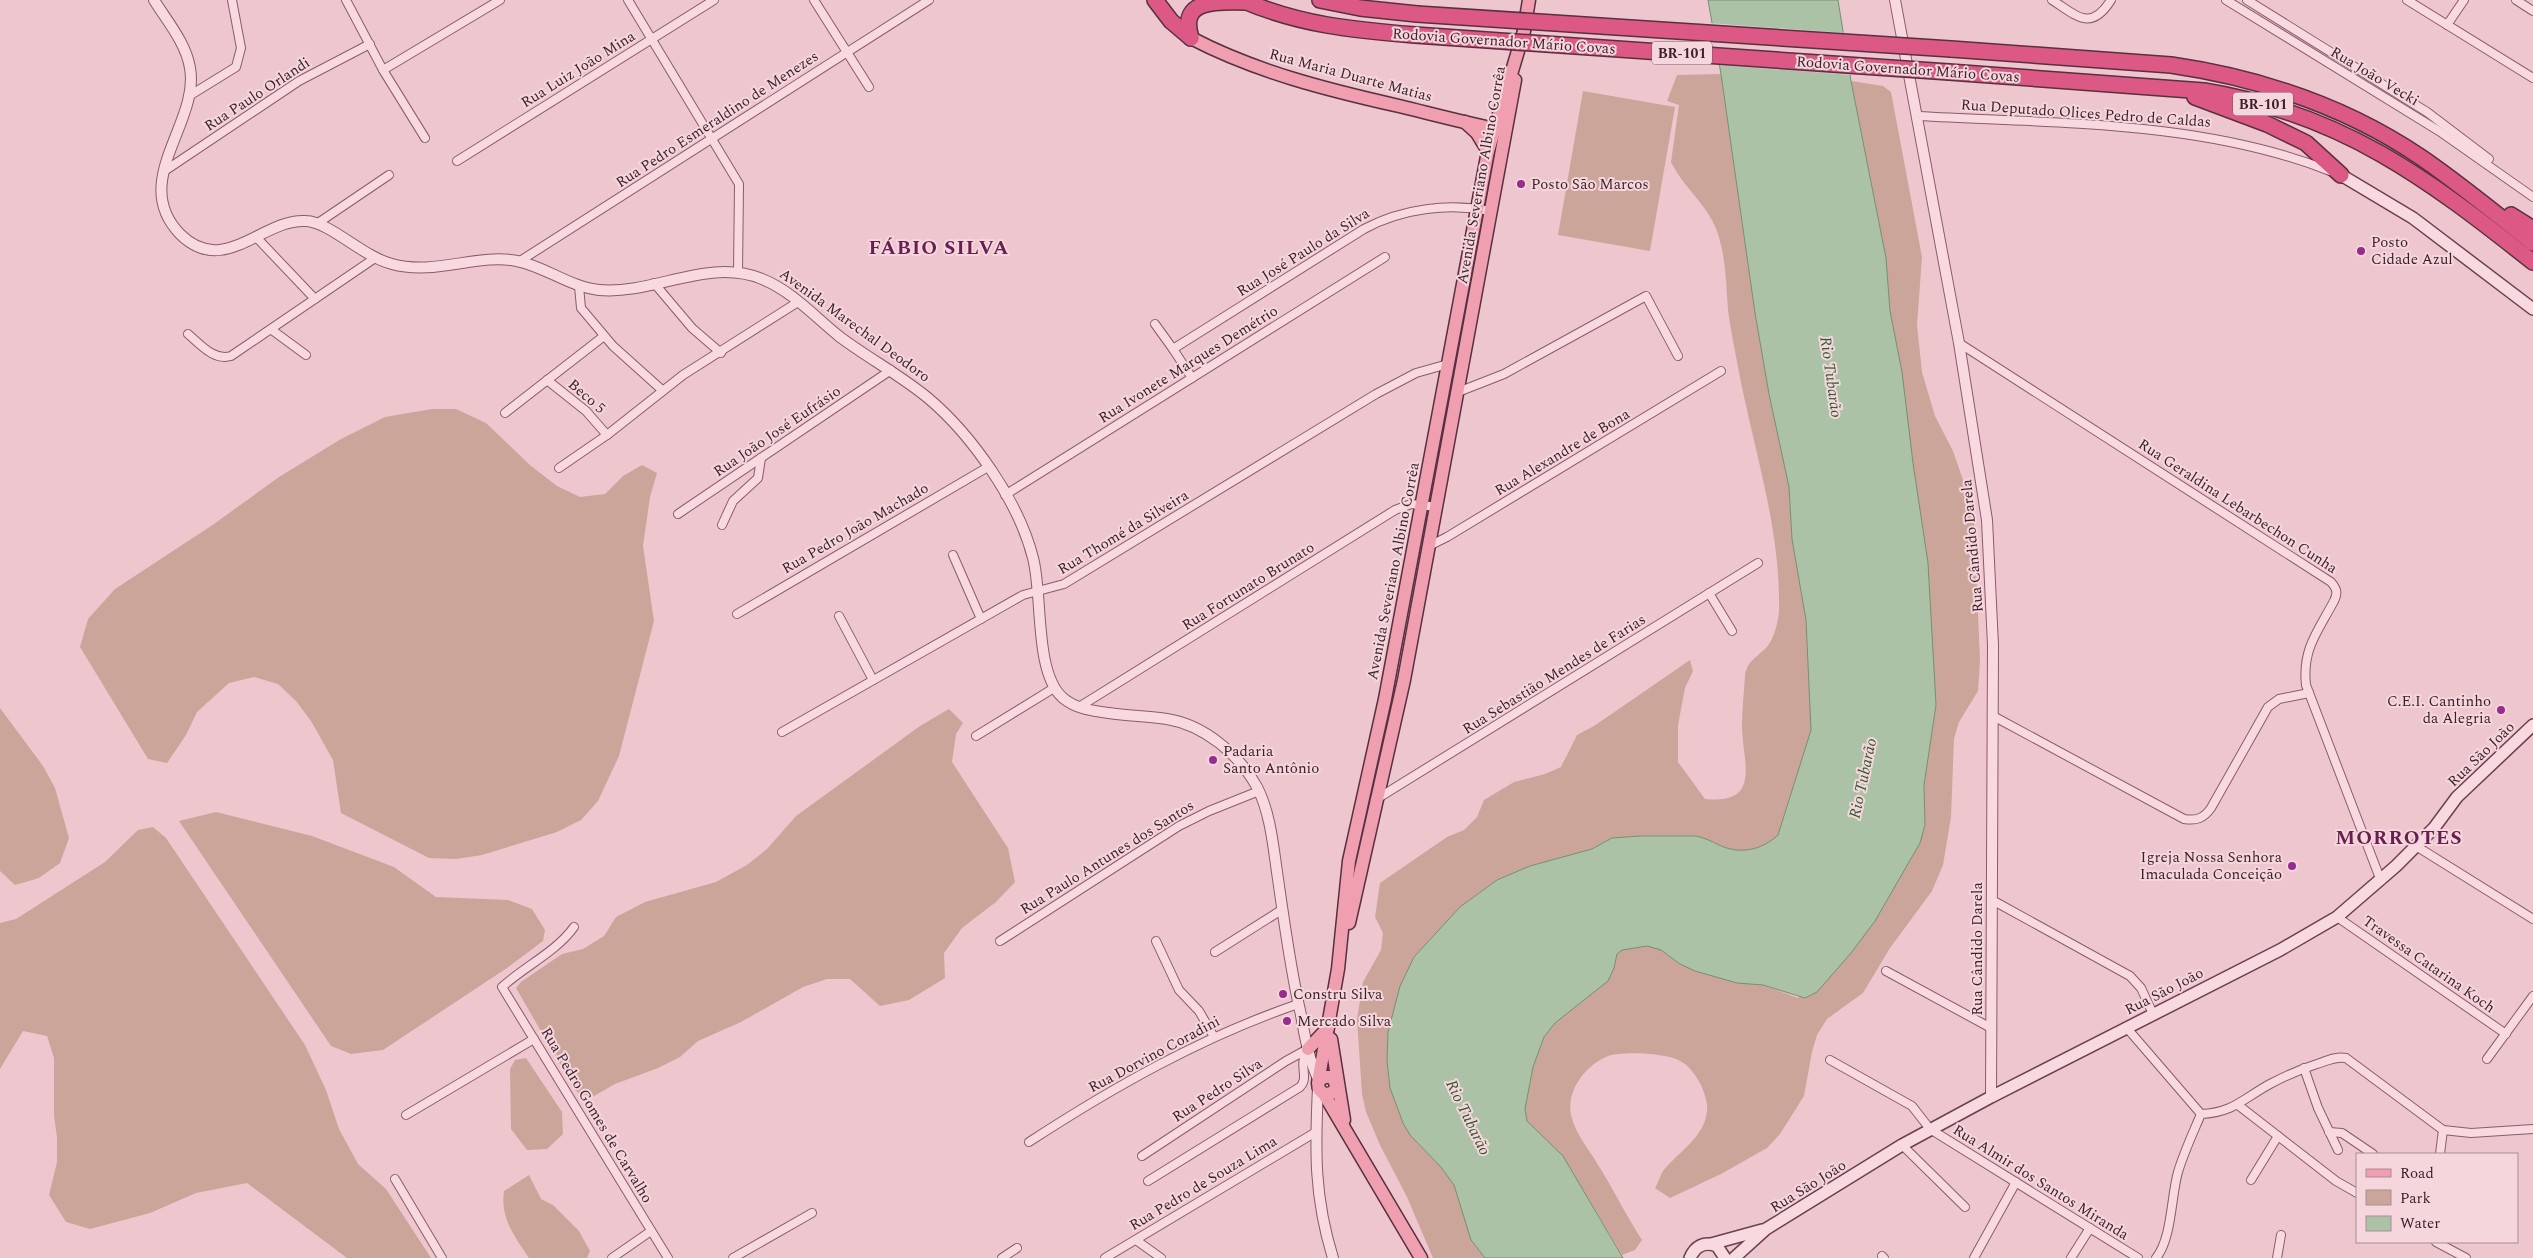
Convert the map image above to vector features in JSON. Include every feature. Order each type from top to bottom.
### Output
[{"type":"highway","points":[[1155,0],[1172,21],[1192,38]]},
{"type":"highway","name":"Rodovia Governador Mário Covas","points":[[1320,0],[1360,8],[1417,14],[2171,65],[2234,76],[2297,95],[2349,117],[2398,143],[2450,178],[2533,243]]},
{"type":"highway","name":"Rodovia Governador Mário Covas","points":[[1192,38],[1187,18],[1189,12],[1196,4],[1213,1],[1244,1],[1312,24],[1335,28],[2170,87],[2232,96],[2296,114],[2350,136],[2397,162],[2439,190],[2533,262]]},
{"type":"highway","points":[[2170,87],[2267,124],[2306,142],[2341,175]]},
{"type":"highway","points":[[2450,178],[2533,228]]},
{"type":"main road","points":[[1524,31],[1529,0]]},
{"type":"main road","name":"Avenida Severiano Albino Corrêa","points":[[1320,1087],[1338,969],[1347,872],[1390,676],[1488,151],[1493,128],[1524,31]]},
{"type":"main road","name":"Avenida Severiano Albino Corrêa","points":[[1338,969],[1404,680],[1524,31]]},
{"type":"main road","name":"Rua Maria Duarte Matias","points":[[1192,38],[1215,50],[1252,65],[1310,83],[1506,131]]},
{"type":"main road","points":[[1463,121],[1480,118],[1499,109]]},
{"type":"main road","points":[[1463,121],[1477,133],[1488,151]]},
{"type":"main road","name":"Rua Deputado Olices Pedro de Caldas","points":[[2341,175],[2413,218],[2533,309]]},
{"type":"main road","points":[[1448,364],[1458,392]]},
{"type":"main road","points":[[1390,676],[1404,680]]},
{"type":"main road","name":"Rua São João","points":[[1734,1258],[1766,1229],[1930,1129],[2280,950],[2337,917],[2381,881],[2416,846],[2457,797],[2533,725]]},
{"type":"main road","points":[[1308,1049],[1329,1026]]},
{"type":"main road","name":"Avenida Severiano Albino Corrêa","points":[[1329,1026],[1336,1084]]},
{"type":"main road","points":[[1349,1137],[1336,1084],[1329,1076],[1320,1087],[1349,1137],[1421,1258]]},
{"type":"main road","name":"Rua São João","points":[[1680,1258],[1691,1255],[1700,1245],[1711,1244],[1766,1229]]},
{"type":"main road","points":[[1711,1244],[1721,1249],[1725,1258]]},
{"type":"street","name":"Avenida Marechal Deodoro","points":[[154,0],[184,50],[190,65],[189,96],[163,172],[162,186],[166,213],[180,233],[190,242],[204,247],[232,249],[290,222],[306,221],[318,223],[375,258],[386,263],[406,267],[424,268],[498,260],[520,261],[579,286],[607,290],[700,274],[738,274],[770,283],[798,302],[857,350],[891,370],[943,412],[965,436],[988,467],[1005,495],[1029,546],[1038,592],[1046,660],[1054,688]]},
{"type":"street","points":[[189,96],[228,73],[236,66],[240,58],[240,35],[232,0]]},
{"type":"street","points":[[383,70],[500,0]]},
{"type":"street","points":[[628,0],[739,184],[738,274]]},
{"type":"street","name":"Rua Luiz João Mina","points":[[457,161],[714,0]]},
{"type":"street","points":[[814,0],[869,87]]},
{"type":"street","name":"Rua Pedro Esmeraldino de Menezes","points":[[520,261],[929,0]]},
{"type":"street","name":"Rua Cândido Darela","points":[[1895,0],[1959,343],[1987,520],[1992,598],[1993,716],[1991,1097]]},
{"type":"street","points":[[2052,0],[2078,16],[2093,19],[2111,0]]},
{"type":"street","name":"Rua João Vecki","points":[[2226,0],[2439,131],[2509,178]]},
{"type":"street","name":"Rua João Vecki","points":[[2247,0],[2427,112],[2471,144],[2533,197]]},
{"type":"street","points":[[2407,0],[2533,78]]},
{"type":"street","points":[[2447,25],[2464,0]]},
{"type":"street","points":[[2516,0],[2533,11]]},
{"type":"street","points":[[349,1],[383,70],[426,138]]},
{"type":"street","name":"Rua Paulo Orlandi","points":[[163,172],[300,81],[370,44]]},
{"type":"street","points":[[2313,54],[2317,44]]},
{"type":"street","name":"Rua Deputado Olices Pedro de Caldas","points":[[1918,116],[2187,134],[2269,150],[2341,175]]},
{"type":"street","points":[[318,223],[389,175]]},
{"type":"street","name":"Rua José Paulo da Silva","points":[[1173,349],[1378,221],[1393,216],[1435,208],[1477,208],[1491,211]]},
{"type":"street","points":[[257,238],[315,299]]},
{"type":"street","name":"Rua Ivonete Marques Demétrio","points":[[1005,495],[1384,256]]},
{"type":"street","points":[[188,334],[215,356],[222,358],[240,351],[375,258]]},
{"type":"street","points":[[654,283],[692,328],[721,352]]},
{"type":"street","points":[[579,286],[581,308],[604,336],[662,390]]},
{"type":"street","points":[[1458,392],[1504,374],[1646,296],[1678,356]]},
{"type":"street","points":[[559,468],[607,435],[662,390],[798,302]]},
{"type":"street","points":[[1155,324],[1192,378]]},
{"type":"street","points":[[272,330],[306,355]]},
{"type":"street","points":[[506,413],[604,336]]},
{"type":"street","name":"Rua Geraldina Lebarbechon Cunha","points":[[1959,343],[2331,582],[2337,595],[2309,645],[2305,659],[2305,673],[2309,693],[2381,881]]},
{"type":"street","name":"Rua Thomé da Silveira","points":[[782,732],[1023,595],[1064,584],[1376,394],[1416,373],[1448,364]]},
{"type":"street","name":"Rua João José Eufrásio","points":[[678,514],[891,370]]},
{"type":"street","name":"Rua Alexandre de Bona","points":[[1429,547],[1721,371]]},
{"type":"street","name":"Beco 5","points":[[547,380],[586,411],[607,435]]},
{"type":"street","points":[[722,525],[733,501],[758,478],[761,458]]},
{"type":"street","name":"Rua Pedro João Machado","points":[[737,614],[988,467]]},
{"type":"street","name":"Rua Fortunato Brunato","points":[[1079,707],[1395,510],[1411,504],[1436,506]]},
{"type":"street","points":[[1414,546],[1429,547]]},
{"type":"street","points":[[953,555],[981,619]]},
{"type":"street","name":"Rua Sebastião Mendes de Farias","points":[[1377,800],[1758,563]]},
{"type":"street","points":[[1709,593],[1732,631]]},
{"type":"street","points":[[839,616],[873,680]]},
{"type":"street","points":[[976,736],[1054,688],[1060,696],[1079,707],[1117,714],[1165,718],[1198,728],[1217,741],[1238,761],[1259,791],[1269,822],[1298,1004],[1308,1049],[1320,1087],[1316,1132],[1317,1186],[1333,1258]]},
{"type":"street","points":[[1993,716],[2184,819],[2193,820],[2201,819],[2211,808],[2268,707],[2279,699],[2309,693]]},
{"type":"street","name":"Rua Paulo Antunes dos Santos","points":[[1000,940],[1179,826],[1209,811],[1259,791]]},
{"type":"street","points":[[1363,798],[1377,800]]},
{"type":"street","points":[[2416,846],[2533,919]]},
{"type":"street","points":[[1992,900],[2130,976],[2141,988],[2153,1014]]},
{"type":"street","points":[[1215,952],[1283,909]]},
{"type":"street","name":"Travessa Catarina Koch","points":[[2337,917],[2506,1034]]},
{"type":"street","name":"Rua Pedro Gomes de Carvalho","points":[[574,927],[555,946],[518,972],[502,987],[668,1258]]},
{"type":"street","points":[[1156,941],[1179,990],[1199,1011],[1214,1037]]},
{"type":"street","points":[[1886,971],[1991,1028]]},
{"type":"street","points":[[2487,1059],[2533,996]]},
{"type":"street","name":"Rua Dorvino Coradini","points":[[1029,1142],[1128,1080],[1214,1037],[1298,1004]]},
{"type":"street","points":[[2126,1028],[2202,1114],[2215,1114],[2238,1105],[2270,1084],[2304,1068],[2333,1059],[2346,1058],[2443,1130],[2471,1133],[2516,1128],[2533,1129]]},
{"type":"street","points":[[406,1115],[534,1039]]},
{"type":"street","points":[[1148,1180],[1300,1087],[1305,1079],[1302,1060],[1308,1049]]},
{"type":"street","name":"Rua Pedro Silva","points":[[1142,1156],[1286,1061],[1308,1049]]},
{"type":"street","points":[[1830,1060],[1912,1106],[1930,1129]]},
{"type":"street","points":[[2304,1068],[2338,1150]]},
{"type":"street","points":[[2238,1105],[2336,1181],[2356,1192]]},
{"type":"street","points":[[2156,1258],[2162,1248],[2166,1233],[2178,1172],[2202,1114]]},
{"type":"street","name":"Rua Almir dos Santos Miranda","points":[[1930,1129],[2138,1258]]},
{"type":"street","points":[[2440,1153],[2443,1130]]},
{"type":"street","name":"Rua Pedro de Souza Lima","points":[[1105,1258],[1316,1132]]},
{"type":"street","points":[[2329,1132],[2342,1133],[2372,1153]]},
{"type":"street","points":[[2251,1180],[2278,1136]]},
{"type":"street","points":[[1902,1145],[1965,1207]]},
{"type":"street","points":[[395,1179],[442,1258]]},
{"type":"street","points":[[1974,1258],[2016,1182]]},
{"type":"street","points":[[734,1258],[812,1213]]},
{"type":"street","points":[[2071,1258],[2090,1228]]},
{"type":"street","points":[[612,1258],[651,1230]]},
{"type":"street","points":[[2277,1258],[2281,1235]]},
{"type":"street","points":[[1136,1240],[1161,1258]]},
{"type":"street","points":[[2451,1246],[2466,1258]]},
{"type":"street","points":[[1002,1258],[1017,1248]]},
{"type":"green space","points":[[1721,74],[1755,313],[1769,394],[1789,487],[1792,539],[1806,620],[1811,730],[1778,835],[1772,840],[1758,847],[1735,850],[1696,836],[1612,838],[1592,849],[1530,866],[1497,880],[1460,907],[1414,957],[1388,1032],[1387,1061],[1390,1088],[1403,1123],[1410,1135],[1440,1166],[1454,1185],[1471,1240],[1485,1258],[1433,1258],[1407,1197],[1380,1145],[1366,1112],[1362,1094],[1357,1019],[1363,982],[1381,950],[1383,933],[1375,917],[1380,883],[1447,837],[1464,830],[1477,817],[1484,800],[1514,782],[1545,774],[1561,767],[1577,735],[1594,726],[1690,660],[1693,671],[1685,688],[1678,725],[1678,762],[1705,799],[1723,799],[1735,795],[1742,788],[1745,778],[1746,766],[1742,725],[1745,676],[1750,663],[1767,647],[1777,625],[1779,611],[1775,548],[1771,517],[1743,393],[1731,329],[1720,241],[1713,221],[1671,162],[1679,105],[1667,101],[1677,75]]},
{"type":"green space","points":[[1851,81],[1883,86],[1891,92],[1922,257],[1917,325],[1922,372],[1935,416],[1953,451],[1971,503],[1974,520],[1980,661],[1978,691],[1959,722],[1954,739],[1951,817],[1943,865],[1932,891],[1890,948],[1863,993],[1827,1019],[1817,1035],[1804,1096],[1780,1134],[1767,1148],[1721,1174],[1670,1198],[1655,1188],[1663,1171],[1690,1144],[1701,1129],[1707,1111],[1701,1085],[1693,1072],[1676,1059],[1646,1054],[1615,1054],[1600,1060],[1585,1072],[1579,1080],[1570,1106],[1573,1123],[1642,1240],[1635,1250],[1622,1255],[1563,1156],[1527,1121],[1525,1109],[1533,1067],[1544,1037],[1555,1023],[1614,968],[1617,954],[1622,950],[1647,946],[1661,950],[1680,964],[1737,983],[1763,985],[1798,998],[1925,825],[1924,785],[1936,705],[1902,372],[1890,311],[1886,258]]},
{"type":"green space","points":[[1583,91],[1675,107],[1650,251],[1558,235]]},
{"type":"green space","points":[[432,409],[456,409],[486,423],[531,466],[557,486],[580,497],[605,494],[623,476],[642,465],[657,473],[650,497],[643,546],[654,621],[619,756],[598,801],[581,820],[557,832],[482,855],[456,859],[429,858],[341,813],[333,760],[311,721],[296,701],[278,684],[254,677],[229,683],[197,712],[186,735],[167,763],[148,759],[80,647],[88,619],[115,589],[214,524],[279,477],[341,439],[385,417]]},
{"type":"green space","points":[[0,708],[43,766],[55,788],[69,838],[60,863],[39,878],[15,885],[0,871]]},
{"type":"green space","points":[[949,709],[963,723],[956,734],[952,762],[1008,848],[1015,882],[996,902],[962,928],[944,953],[945,978],[909,1000],[880,1006],[850,979],[827,979],[803,987],[741,1022],[698,1041],[680,1057],[658,1068],[615,1084],[587,1100],[575,1090],[516,988],[521,982],[562,954],[583,949],[604,936],[616,917],[645,902],[716,882],[747,865],[767,849],[796,816],[920,726]]},
{"type":"green space","points":[[216,812],[312,836],[394,867],[436,897],[508,900],[532,909],[545,930],[543,941],[507,968],[383,1050],[351,1054],[331,1046],[179,821]]},
{"type":"green space","points":[[153,827],[166,838],[305,1045],[326,1090],[339,1129],[358,1164],[386,1189],[431,1258],[347,1258],[247,1183],[196,1193],[150,1213],[90,1229],[66,1222],[49,1195],[57,1162],[57,1138],[54,1115],[54,1058],[47,1036],[23,1031],[0,1069],[0,923],[16,919],[105,862],[138,830]]},
{"type":"green space","points":[[526,1058],[562,1112],[563,1134],[547,1149],[527,1150],[511,1129],[510,1069],[515,1060]]},
{"type":"green space","points":[[529,1175],[541,1199],[553,1205],[579,1231],[590,1251],[587,1258],[529,1258],[509,1226],[503,1200],[504,1191]]},
{"type":"water","name":"Rio Tubarão","points":[[1708,0],[1838,0],[1851,81],[1886,258],[1890,311],[1902,372],[1928,563],[1936,705],[1924,785],[1925,825],[1920,843],[1875,921],[1851,953],[1817,992],[1805,998],[1763,985],[1737,983],[1695,971],[1680,964],[1661,950],[1647,946],[1622,950],[1617,954],[1614,968],[1608,981],[1555,1023],[1544,1037],[1533,1067],[1525,1109],[1527,1121],[1563,1156],[1623,1258],[1485,1258],[1471,1240],[1454,1185],[1440,1166],[1410,1135],[1403,1123],[1390,1088],[1387,1061],[1388,1032],[1400,986],[1414,957],[1460,907],[1497,880],[1530,866],[1592,849],[1612,838],[1696,836],[1735,850],[1758,847],[1772,840],[1778,835],[1811,730],[1806,620],[1792,539],[1789,487],[1769,394],[1755,313],[1721,74]]},
{"type":"pier","points":[[1709,23],[1847,33],[1852,75],[1717,65]]},
{"type":"place","name":"Posto São Marcos","points":[[1521,184]]},
{"type":"place","name":"Posto Cidade Azul","points":[[2361,251]]},
{"type":"place","name":"C.E.I. Cantinho da Alegria","points":[[2501,710]]},
{"type":"place","name":"Padaria Santo Antônio","points":[[1213,760]]},
{"type":"place","name":"Igreja Nossa Senhora Imaculada Conceição","points":[[2292,866]]},
{"type":"place","name":"Constru Silva","points":[[1283,994]]},
{"type":"place","name":"Mercado Silva","points":[[1287,1021]]},
{"type":"district","name":"FÁBIO SILVA","points":[[939,247]]},
{"type":"district","name":"MORROTES","points":[[2399,837]]}]
